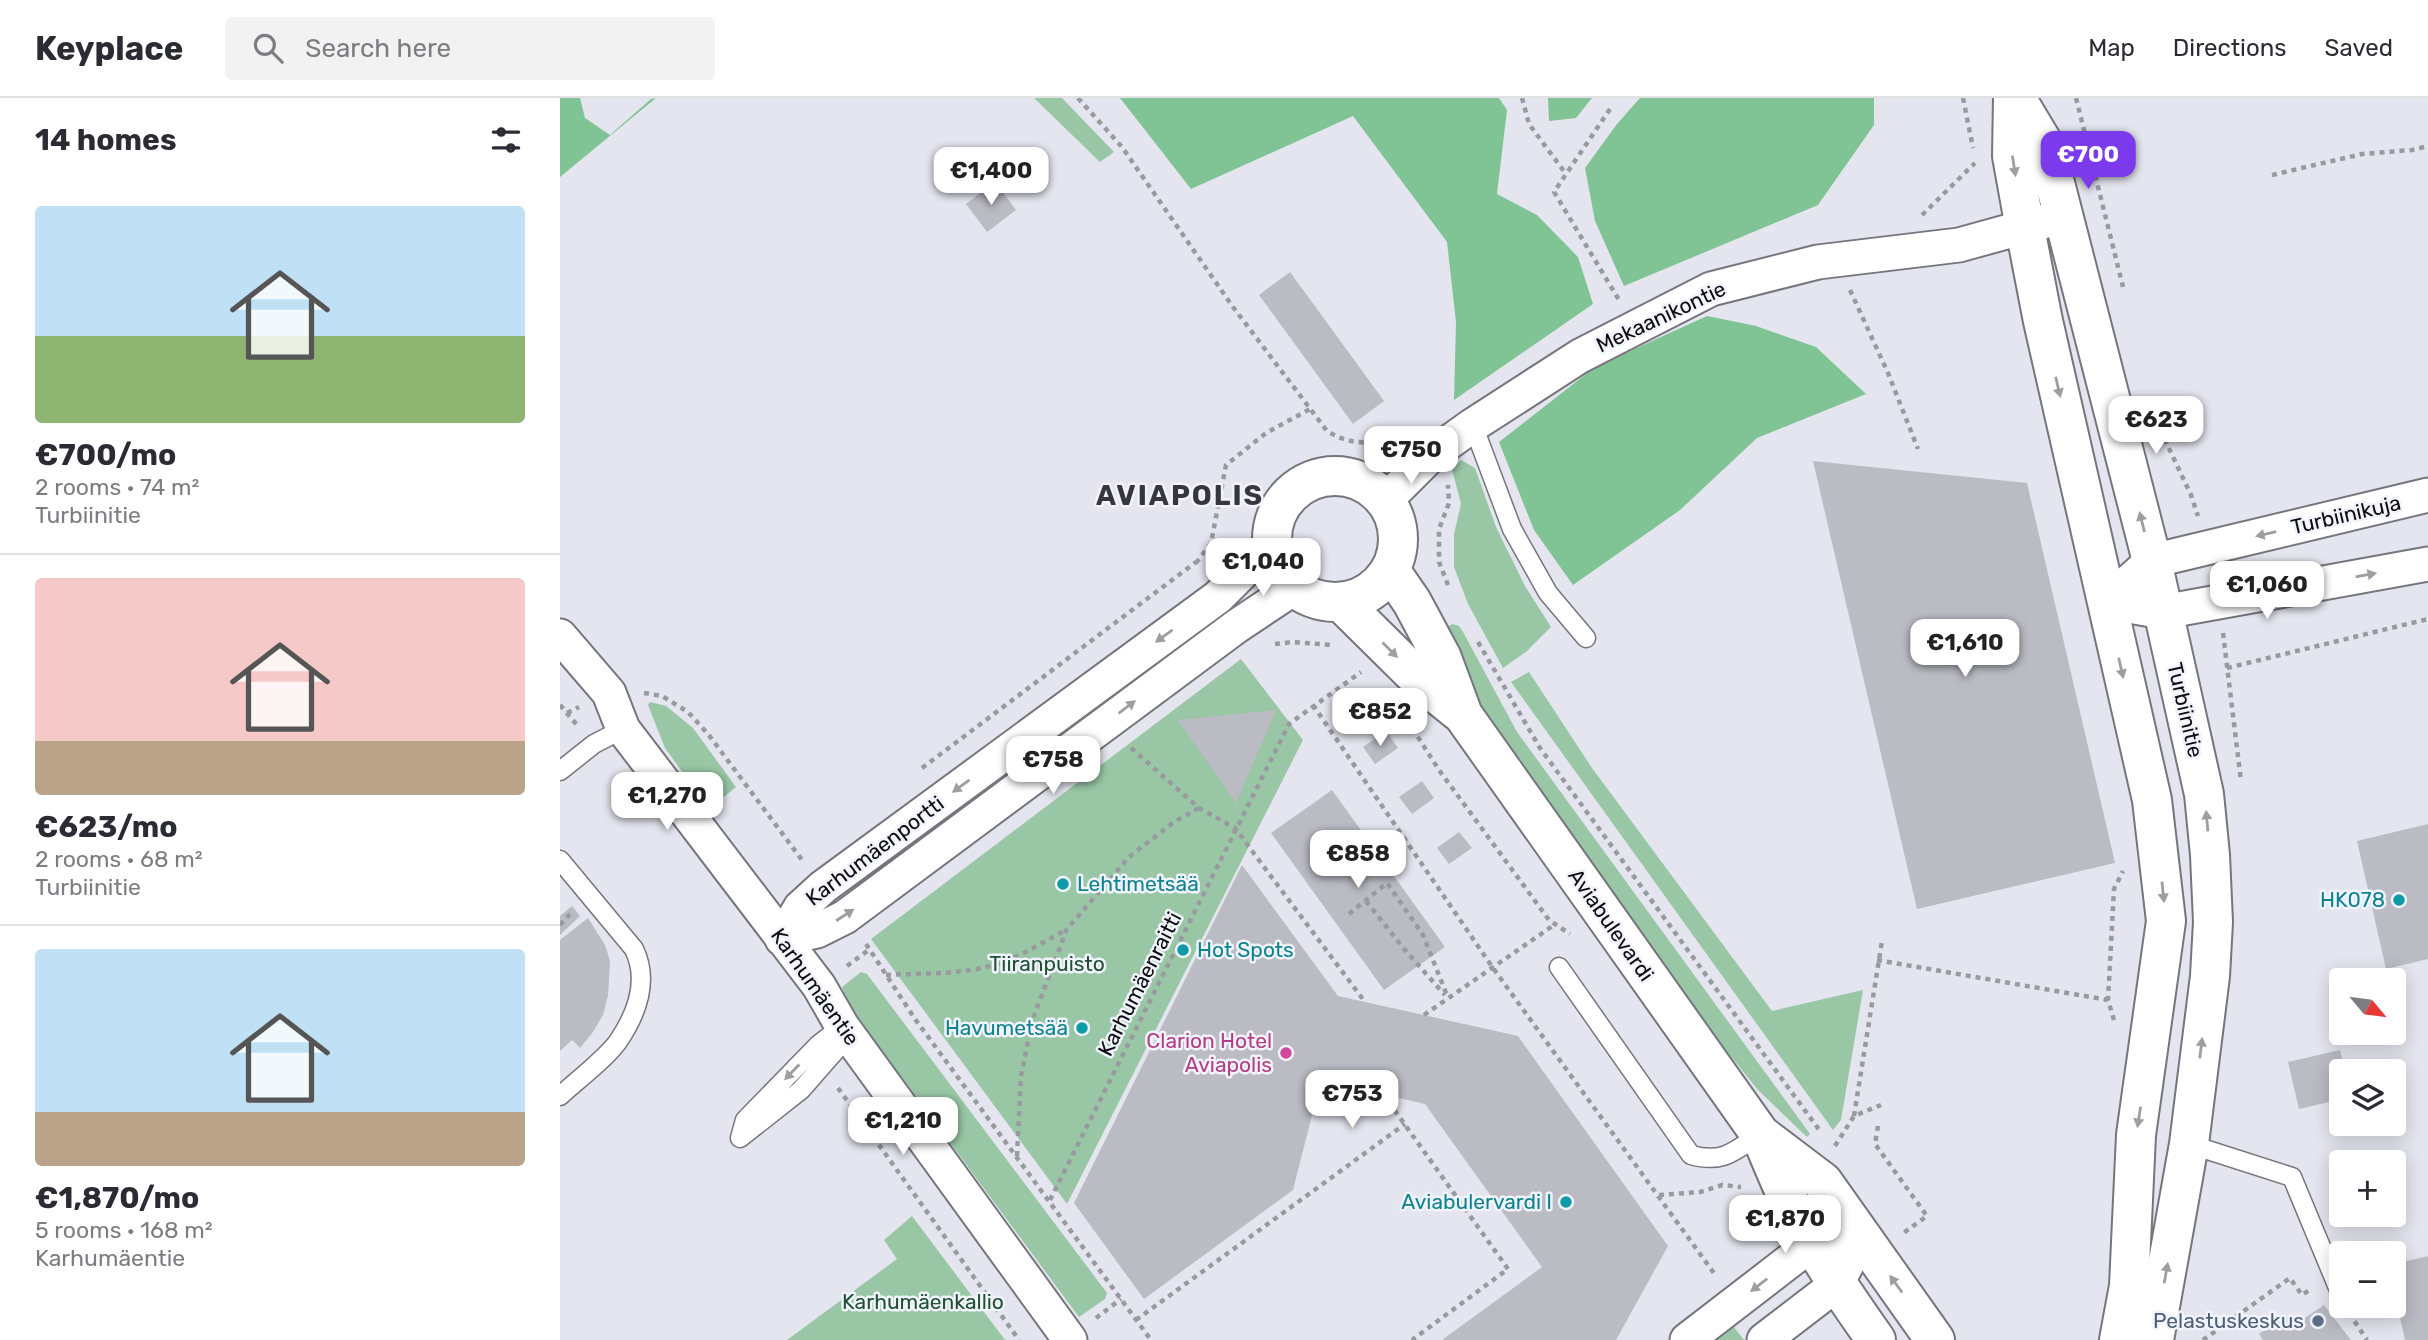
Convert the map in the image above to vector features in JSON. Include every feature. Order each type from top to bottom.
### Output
[{"type":"street","name":"Turbiinitie","points":[[2015,98],[2046,148],[2152,561],[2204,794],[2213,922],[2210,976],[2189,1144],[2154,1340]]},
{"type":"street","name":"Turbiinitie","points":[[2015,98],[2012,156],[2025,228],[2043,321],[2152,800],[2165,921],[2136,1135],[2129,1286],[2119,1340]]},
{"type":"street","name":"Mekaanikontie","points":[[1385,501],[1430,456],[1473,425],[1580,356],[1711,289],[1818,262],[1959,245],[2064,216]]},
{"type":"street","points":[[1342,476],[1358,480],[1373,489],[1385,501],[1393,513],[1398,542],[1390,570],[1377,586],[1361,597],[1341,602],[1316,600],[1294,588],[1279,568],[1271,544],[1274,521],[1285,500],[1303,484],[1324,477],[1342,476]]},
{"type":"street","name":"Turbiinikuja","points":[[2106,602],[2152,561],[2428,495]]},
{"type":"street","name":"Karhumäenportti","points":[[782,939],[800,908],[823,887],[1218,597],[1271,544]]},
{"type":"street","points":[[2106,602],[2163,612],[2428,564]]},
{"type":"street","name":"Aviabulevardi","points":[[1390,570],[1412,601],[1442,658],[1463,715],[1759,1134],[1791,1204],[1813,1243],[1837,1284],[1876,1340]]},
{"type":"street","name":"Karhumäenportti","points":[[782,939],[817,931],[845,917],[1237,626],[1294,588]]},
{"type":"street","name":"Aviabulevardi","points":[[1341,602],[1423,683],[1463,715]]},
{"type":"street","name":"Karhumäentie","points":[[560,636],[609,693],[623,729],[819,986],[845,1030],[1070,1340]]},
{"type":"street","name":"Aviabulevardi","points":[[1759,1134],[1823,1182],[1935,1340]]},
{"type":"street","points":[[1688,1340],[1813,1243],[1861,1237]]},
{"type":"street","points":[[1764,1340],[1837,1284],[1861,1237]]},
{"type":"lane","points":[[1473,425],[1512,529],[1548,593],[1586,638]]},
{"type":"lane","points":[[560,771],[594,744],[623,729]]},
{"type":"lane","points":[[560,860],[634,949],[640,963],[641,995],[618,1041],[560,1096]]},
{"type":"lane","points":[[1559,967],[1691,1155],[1704,1159],[1725,1157],[1759,1134]]},
{"type":"lane","points":[[845,1030],[822,1067],[801,1090],[740,1138],[745,1121],[818,1045],[845,1030]]},
{"type":"lane","points":[[2189,1144],[2292,1177],[2329,1266]]},
{"type":"path","points":[[1078,98],[1122,147],[1233,307],[1327,432],[1343,441],[1369,444],[1411,434],[1430,456],[1447,482],[1448,503],[1439,529],[1438,562],[1450,592]]},
{"type":"path","points":[[1522,98],[1529,124],[1566,174]]},
{"type":"path","points":[[1963,98],[1973,150]]},
{"type":"path","points":[[1610,109],[1554,192],[1635,328]]},
{"type":"path","points":[[2272,175],[2362,154],[2428,146]]},
{"type":"path","points":[[1882,254],[1976,162]]},
{"type":"path","points":[[1841,259],[1847,283],[1888,373],[1918,449]]},
{"type":"path","points":[[922,768],[1196,562]]},
{"type":"path","points":[[2227,668],[2428,619]]},
{"type":"path","points":[[1474,635],[1540,748],[1840,1157]]},
{"type":"path","name":"Karhumäenraitti","points":[[1050,1200],[1289,724],[1362,671]]},
{"type":"path","points":[[644,692],[662,696],[688,712],[708,734],[801,859],[812,851]]},
{"type":"path","points":[[1312,705],[1493,968],[1721,1283]]},
{"type":"path","points":[[1404,715],[1439,770],[1554,925],[1567,930],[1576,939]]},
{"type":"path","points":[[1123,741],[1199,808],[1235,828],[1365,1002]]},
{"type":"path","points":[[1017,1157],[1021,1076],[1031,1021],[1067,929],[1129,857],[1174,822],[1199,808]]},
{"type":"path","points":[[1349,914],[1387,883],[1423,935],[1448,998]]},
{"type":"path","points":[[1366,901],[1448,998]]},
{"type":"path","points":[[560,925],[571,915],[566,909]]},
{"type":"path","points":[[1424,1015],[1554,925]]},
{"type":"path","points":[[885,975],[960,972],[995,965],[1067,929]]},
{"type":"path","points":[[1834,1149],[1854,1116],[1882,941]]},
{"type":"path","points":[[1877,960],[2108,1000]]},
{"type":"path","points":[[915,1019],[1151,1340]]},
{"type":"path","points":[[822,1067],[1019,1340]]},
{"type":"path","points":[[1383,1094],[1508,1269],[1412,1340]]},
{"type":"path","points":[[1854,1116],[1881,1104]]},
{"type":"path","points":[[1136,1321],[1405,1124]]},
{"type":"path","points":[[1878,1126],[1875,1144],[1927,1216],[1910,1229]]},
{"type":"path","points":[[1725,1157],[1740,1186],[1749,1193]]},
{"type":"path","points":[[1659,1195],[1700,1192],[1722,1185],[1740,1186]]},
{"type":"path","points":[[2203,1340],[2290,1278],[2302,1295],[2329,1291]]},
{"type":"path","points":[[2355,1318],[2367,1340]]},
{"type":"green space","points":[[560,98],[580,98],[585,118],[610,135],[651,99],[656,98],[560,177]]},
{"type":"green space","points":[[1034,98],[1062,98],[1114,152],[1100,162]]},
{"type":"green space","points":[[1120,98],[1499,98],[1507,110],[1497,194],[1537,215],[1578,257],[1593,304],[1454,400],[1456,322],[1447,242],[1353,116],[1191,189]]},
{"type":"green space","points":[[1548,98],[1592,98],[1576,118],[1549,121]]},
{"type":"green space","points":[[1640,98],[1874,98],[1874,125],[1818,205],[1624,286],[1595,221],[1585,168]]},
{"type":"green space","points":[[1707,316],[1756,326],[1816,347],[1866,394],[1757,438],[1680,510],[1573,585],[1534,530],[1499,442],[1595,367]]},
{"type":"green space","points":[[1461,460],[1475,468],[1496,527],[1525,586],[1551,627],[1527,651],[1503,668],[1468,604],[1454,567],[1454,534],[1461,504],[1452,469]]},
{"type":"green space","points":[[1453,624],[1459,626],[1463,632],[1517,732],[1810,1134],[1807,1137],[1758,1090],[1725,1049],[1511,754],[1482,707],[1441,629]]},
{"type":"green space","name":"Tiiranpuisto","points":[[1241,659],[1303,740],[1067,1204],[871,939]]},
{"type":"green space","points":[[1529,672],[1592,768],[1772,1011],[1863,990],[1841,1120],[1833,1130],[1511,682]]},
{"type":"green space","points":[[650,702],[666,706],[693,728],[736,787],[709,809],[665,748],[648,705]]},
{"type":"green space","points":[[861,972],[867,974],[1107,1293],[1105,1299],[1079,1317],[847,1000],[842,987]]},
{"type":"green space","name":"Karhumäenkallio","points":[[912,1216],[1005,1340],[787,1340],[897,1259],[884,1240]]},
{"type":"green space","points":[[1733,1326],[1744,1340],[1715,1340]]},
{"type":"building","points":[[995,182],[1016,210],[987,232],[966,204]]},
{"type":"building","points":[[1290,272],[1384,401],[1353,424],[1259,295]]},
{"type":"building","points":[[1813,461],[2027,483],[2115,863],[1917,909]]},
{"type":"building","points":[[1276,710],[1236,803],[1178,720]]},
{"type":"building","points":[[1386,731],[1398,748],[1375,764],[1363,747]]},
{"type":"building","points":[[1422,781],[1434,798],[1412,814],[1399,797]]},
{"type":"building","points":[[1332,790],[1445,947],[1384,990],[1271,833]]},
{"type":"building","name":"HK078","points":[[2428,824],[2428,959],[2386,968],[2357,841]]},
{"type":"building","points":[[1459,832],[1472,848],[1449,864],[1437,848]]},
{"type":"building","points":[[1242,865],[1338,996],[1518,1036],[1668,1246],[1616,1340],[1442,1340],[1542,1267],[1425,1104],[1321,1080],[1293,1190],[1144,1299],[1074,1203]]},
{"type":"building","points":[[572,906],[580,916],[560,935],[560,916]]},
{"type":"building","points":[[588,918],[605,945],[610,961],[608,996],[603,1015],[580,1048],[572,1040],[560,1051],[560,940]]},
{"type":"building","points":[[2340,1050],[2342,1059],[2329,1059],[2329,1102],[2299,1109],[2288,1062]]},
{"type":"building","points":[[2428,1256],[2428,1340],[2405,1340],[2400,1318],[2406,1318],[2406,1261]]},
{"type":"building","name":"Pelastuskeskus","points":[[2324,1305],[2329,1311],[2329,1318],[2334,1318],[2351,1340],[2263,1340],[2259,1334],[2286,1316],[2293,1326]]},
{"type":"place","name":"Lehtimetsää","points":[[1063,884]]},
{"type":"place","name":"HK078","points":[[2399,900]]},
{"type":"place","name":"Hot Spots","points":[[1183,950]]},
{"type":"place","name":"Havumetsää","points":[[1082,1028]]},
{"type":"place","name":"Clarion Hotel Aviapolis","points":[[1286,1053]]},
{"type":"place","name":"Aviabulervardi I","points":[[1566,1202]]},
{"type":"place","name":"Pelastuskeskus","points":[[2318,1321]]},
{"type":"district","name":"AVIAPOLIS","points":[[1180,495]]}]
